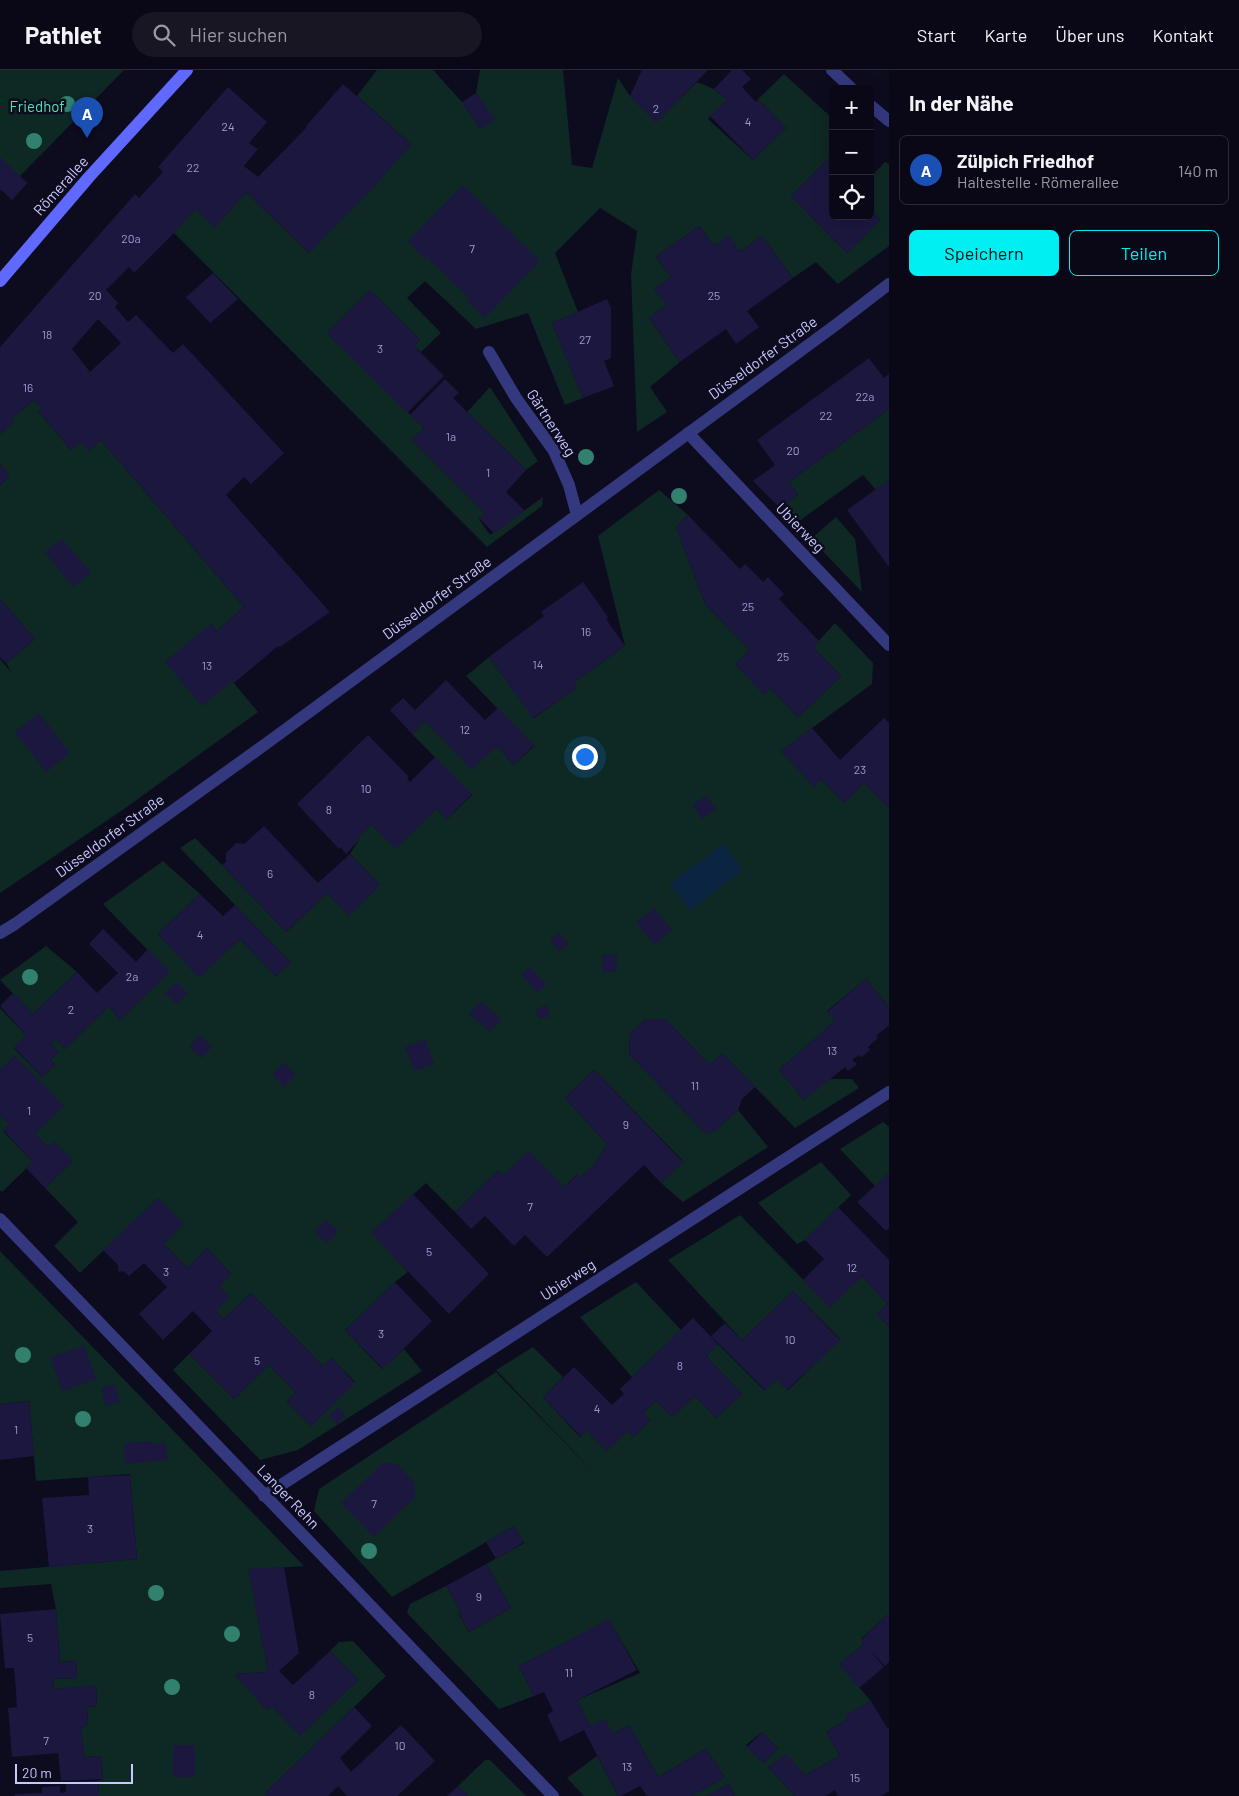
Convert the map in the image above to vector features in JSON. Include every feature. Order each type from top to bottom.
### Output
[{"type":"street","name":"Römerallee","points":[[0,281],[88,177],[187,70]]},
{"type":"street","points":[[832,70],[848,85]]},
{"type":"street","points":[[874,108],[889,121]]},
{"type":"street","name":"Düsseldorfer Straße","points":[[0,932],[15,924],[268,743],[889,284]]},
{"type":"street","name":"Gärtnerweg","points":[[489,352],[516,398],[554,451],[569,485],[577,515]]},
{"type":"street","name":"Ubierweg","points":[[688,433],[889,645]]},
{"type":"street","name":"Ubierweg","points":[[264,1496],[889,1092]]},
{"type":"street","name":"Langer Rehn","points":[[0,1219],[553,1796]]},
{"type":"green space","name":"Friedhof","points":[[0,70],[124,70],[20,176],[27,183],[12,200],[0,188]]},
{"type":"green space","points":[[377,70],[433,70],[462,102],[480,129],[494,119],[476,93],[480,70],[563,70],[572,165],[592,168],[618,78],[630,96],[656,122],[697,82],[714,89],[727,100],[708,119],[753,160],[786,128],[758,99],[784,74],[829,115],[829,158],[791,196],[847,253],[880,220],[874,214],[874,174],[885,162],[889,164],[889,246],[838,284],[816,262],[793,278],[762,236],[740,252],[729,236],[714,246],[699,226],[656,257],[671,277],[655,289],[666,305],[649,318],[680,362],[650,387],[667,412],[637,432],[631,275],[637,231],[600,208],[555,253],[578,312],[552,323],[583,398],[565,405],[528,313],[476,329],[425,281],[407,298],[441,333],[421,352],[414,346],[420,340],[370,290],[327,333],[424,428],[412,440],[485,513],[479,519],[490,535],[543,497],[542,506],[487,547],[174,233],[194,208],[215,227],[246,192],[309,253],[411,144],[357,96]]},
{"type":"green space","points":[[490,387],[538,461],[526,470],[467,412]]},
{"type":"green space","points":[[34,400],[42,408],[38,411],[71,450],[81,442],[89,450],[101,440],[244,607],[217,631],[211,624],[232,681],[258,712],[124,809],[0,893],[0,659],[12,673],[6,663],[35,639],[0,599],[0,486],[9,475],[0,464],[0,434],[13,422],[11,419]]},
{"type":"green space","points":[[889,409],[889,480],[876,490],[863,475],[795,524],[780,508],[798,495],[789,482]]},
{"type":"green space","points":[[659,490],[688,515],[676,527],[705,604],[750,650],[735,664],[764,694],[770,688],[798,717],[841,676],[813,647],[835,623],[873,663],[872,684],[781,751],[814,786],[821,779],[844,803],[864,783],[889,808],[889,1007],[866,979],[827,1011],[835,1021],[779,1070],[804,1100],[829,1079],[852,1079],[859,1088],[795,1128],[722,1053],[710,1065],[665,1019],[646,1019],[630,1034],[629,1054],[706,1134],[716,1130],[738,1110],[768,1147],[683,1202],[661,1183],[683,1161],[594,1070],[565,1098],[607,1144],[594,1165],[579,1178],[576,1175],[564,1187],[504,1175],[499,1170],[455,1212],[426,1183],[372,1232],[408,1272],[345,1330],[382,1369],[404,1349],[422,1371],[298,1450],[260,1460],[173,1370],[189,1354],[234,1399],[269,1365],[296,1392],[287,1402],[311,1426],[355,1382],[331,1358],[323,1366],[251,1293],[224,1319],[216,1311],[219,1286],[231,1274],[207,1248],[187,1268],[164,1244],[158,1198],[80,1273],[54,1246],[78,1222],[45,1188],[73,1161],[48,1147],[35,1134],[15,1056],[0,1070],[0,1008],[26,1035],[14,1048],[42,1077],[55,1065],[50,1060],[59,1052],[51,1044],[56,1039],[65,1049],[109,1006],[120,1020],[169,972],[103,904],[163,861],[200,894],[158,934],[199,977],[240,939],[276,976],[290,962],[180,848],[195,838],[286,932],[327,893],[349,915],[380,885],[350,854],[359,840],[357,838],[371,824],[395,848],[437,809],[447,819],[472,795],[412,734],[425,721],[497,746],[514,765],[534,746],[466,676],[489,657],[534,718],[576,688],[573,683],[625,646],[598,536]]},
{"type":"green space","points":[[836,517],[855,539],[862,592],[811,539]]},
{"type":"green space","points":[[46,946],[77,972],[33,1014],[0,980]]},
{"type":"green space","points":[[0,1115],[9,1124],[3,1131],[33,1162],[2,1192],[0,1190]]},
{"type":"green space","points":[[883,1122],[889,1127],[889,1173],[875,1186],[840,1149]]},
{"type":"green space","points":[[821,1162],[851,1195],[805,1240],[797,1244],[758,1203]]},
{"type":"green space","points":[[740,1215],[830,1307],[862,1276],[888,1304],[877,1314],[889,1327],[889,1617],[887,1615],[861,1639],[864,1644],[839,1664],[871,1701],[847,1715],[848,1719],[826,1732],[840,1756],[805,1775],[786,1755],[768,1767],[795,1796],[735,1796],[728,1784],[707,1796],[691,1796],[725,1777],[706,1749],[658,1777],[629,1725],[613,1734],[590,1726],[577,1700],[640,1673],[609,1620],[519,1666],[534,1696],[499,1709],[407,1613],[410,1604],[446,1586],[461,1611],[458,1613],[469,1632],[511,1608],[486,1564],[524,1543],[514,1526],[392,1597],[314,1511],[319,1489],[496,1372],[598,1477],[496,1370],[533,1347],[563,1377],[543,1397],[580,1437],[587,1431],[607,1451],[627,1431],[633,1437],[650,1421],[643,1413],[656,1401],[672,1417],[695,1396],[716,1418],[742,1394],[706,1356],[718,1344],[764,1390],[777,1379],[788,1390],[840,1339],[793,1291],[742,1340],[668,1260]],"holes":[[[762,1732],[778,1749],[763,1763],[746,1745]]]},
{"type":"green space","points":[[0,1251],[304,1566],[249,1570],[268,1672],[235,1674],[267,1710],[272,1706],[300,1735],[358,1680],[330,1651],[339,1642],[353,1641],[386,1676],[265,1793],[268,1796],[99,1796],[98,1781],[103,1779],[101,1756],[84,1757],[81,1728],[88,1724],[87,1707],[97,1706],[96,1686],[54,1689],[53,1679],[77,1678],[76,1661],[60,1662],[56,1609],[51,1584],[0,1588],[0,1571],[137,1559],[130,1474],[36,1481],[29,1401],[0,1404]]},
{"type":"green space","points":[[636,1282],[681,1330],[632,1377],[580,1317]]},
{"type":"green space","points":[[597,1756],[618,1796],[584,1796],[567,1778]]},
{"type":"green space","points":[[485,1760],[490,1760],[526,1796],[468,1796],[458,1786]]},
{"type":"water","points":[[723,844],[743,870],[690,910],[670,884]]},
{"type":"building","points":[[642,70],[708,70],[656,123],[630,96]]},
{"type":"building","points":[[732,70],[742,70],[751,79],[742,87],[756,102],[758,99],[786,128],[753,160],[710,116],[727,100],[714,89]]},
{"type":"building","points":[[343,84],[411,144],[374,187],[309,253],[246,192],[215,228],[195,209],[134,273],[129,267],[106,290],[118,303],[115,307],[128,322],[136,315],[173,353],[183,344],[284,453],[251,484],[244,477],[226,495],[330,612],[280,647],[278,646],[234,683],[232,681],[202,706],[165,662],[211,624],[217,631],[244,607],[101,440],[89,451],[81,442],[71,450],[38,411],[42,408],[34,400],[11,419],[13,422],[0,434],[0,347],[135,194],[139,198],[163,172],[158,167],[228,87],[267,122],[249,143],[258,149],[244,166],[258,177]],"holes":[[[98,319],[121,343],[90,372],[72,349]]]},
{"type":"building","points":[[476,93],[495,119],[480,129],[462,102]]},
{"type":"building","points":[[0,157],[27,183],[12,200],[2,190],[0,191]]},
{"type":"building","points":[[829,158],[829,220],[874,220],[874,214],[880,220],[847,253],[791,196]]},
{"type":"building","points":[[463,185],[540,261],[485,318],[467,301],[469,298],[427,257],[425,259],[408,241]]},
{"type":"building","points":[[699,226],[714,246],[729,235],[740,252],[762,236],[793,278],[747,311],[759,327],[736,344],[726,329],[680,362],[649,318],[666,305],[654,289],[671,277],[656,257]]},
{"type":"building","points":[[213,273],[238,299],[210,323],[186,297]]},
{"type":"building","points":[[370,290],[420,340],[414,346],[444,376],[407,413],[327,333]]},
{"type":"building","points":[[607,299],[611,308],[611,358],[604,361],[614,386],[583,398],[552,323]]},
{"type":"building","points":[[869,358],[884,378],[889,374],[889,409],[789,482],[798,495],[780,508],[753,481],[775,465],[757,440]]},
{"type":"building","points":[[445,379],[459,393],[453,398],[526,470],[506,492],[525,511],[494,533],[479,518],[485,513],[412,440],[424,428],[410,415]]},
{"type":"building","points":[[0,464],[9,475],[0,486]]},
{"type":"building","points":[[889,480],[889,567],[847,510]]},
{"type":"building","points":[[688,515],[740,569],[745,564],[763,582],[768,577],[784,594],[779,599],[819,641],[813,647],[841,676],[798,717],[770,688],[764,695],[735,664],[750,650],[705,604],[676,527]]},
{"type":"building","points":[[62,539],[91,573],[73,587],[45,552]]},
{"type":"building","points":[[583,582],[608,617],[606,619],[625,646],[573,683],[577,688],[533,718],[489,657],[544,616],[541,612]]},
{"type":"building","points":[[0,599],[35,639],[6,663],[0,657]]},
{"type":"building","points":[[446,680],[485,720],[498,708],[534,745],[514,765],[497,746],[472,770],[425,721],[412,734],[390,710],[403,698],[415,710]]},
{"type":"building","points":[[39,713],[70,753],[46,772],[15,732]]},
{"type":"building","points":[[884,718],[889,723],[889,808],[864,783],[844,803],[821,779],[814,787],[781,751],[812,728],[840,760]]},
{"type":"building","points":[[368,735],[409,777],[407,779],[410,782],[435,757],[472,794],[447,819],[437,809],[395,849],[371,824],[357,838],[359,840],[346,854],[297,804]]},
{"type":"building","points":[[706,795],[716,809],[702,819],[693,805]]},
{"type":"building","points":[[264,826],[318,883],[350,854],[380,885],[349,916],[327,893],[286,932],[222,865],[226,862],[226,853],[236,843],[244,844]]},
{"type":"building","points":[[200,894],[223,916],[235,905],[291,963],[276,976],[240,939],[199,978],[158,934]]},
{"type":"building","points":[[654,908],[672,930],[654,945],[636,922]]},
{"type":"building","points":[[103,929],[136,962],[148,949],[170,972],[120,1020],[109,1006],[65,1049],[56,1039],[51,1044],[59,1052],[50,1060],[55,1065],[42,1077],[14,1047],[26,1035],[0,1006],[13,993],[33,1014],[77,972],[97,993],[118,973],[89,944]]},
{"type":"building","points":[[559,933],[568,944],[559,952],[550,940]]},
{"type":"building","points":[[603,954],[617,955],[616,972],[602,972]]},
{"type":"building","points":[[530,967],[547,984],[538,993],[521,975]]},
{"type":"building","points":[[866,979],[889,1007],[889,1025],[876,1036],[878,1038],[868,1047],[870,1050],[862,1057],[859,1055],[852,1060],[857,1064],[848,1071],[845,1067],[804,1100],[779,1070],[835,1021],[827,1012]]},
{"type":"building","points":[[177,982],[188,993],[176,1004],[165,993]]},
{"type":"building","points":[[480,1001],[501,1019],[490,1032],[469,1014]]},
{"type":"building","points":[[547,1005],[550,1016],[539,1019],[536,1009]]},
{"type":"building","points":[[646,1019],[665,1019],[710,1065],[722,1053],[755,1087],[742,1099],[738,1110],[716,1130],[706,1134],[629,1054],[630,1034]]},
{"type":"building","points":[[200,1035],[212,1046],[202,1058],[189,1047]]},
{"type":"building","points":[[425,1039],[434,1064],[414,1071],[405,1047]]},
{"type":"building","points":[[15,1056],[64,1106],[35,1134],[48,1147],[54,1141],[73,1161],[45,1188],[26,1168],[33,1162],[3,1130],[9,1124],[0,1115],[0,1070]]},
{"type":"building","points":[[283,1063],[296,1075],[284,1087],[272,1075]]},
{"type":"building","points":[[594,1070],[683,1162],[661,1183],[644,1165],[547,1257],[525,1235],[514,1246],[485,1216],[471,1229],[455,1212],[499,1170],[504,1175],[529,1151],[564,1187],[577,1175],[579,1178],[594,1165],[607,1144],[565,1098]]},
{"type":"building","points":[[889,1173],[889,1228],[886,1231],[857,1202]]},
{"type":"building","points":[[413,1194],[489,1274],[449,1314],[371,1233]]},
{"type":"building","points":[[158,1198],[184,1224],[164,1244],[187,1268],[207,1248],[231,1274],[219,1286],[230,1297],[216,1311],[224,1319],[251,1293],[323,1366],[331,1358],[355,1383],[311,1426],[287,1402],[296,1392],[269,1365],[234,1399],[189,1354],[212,1331],[193,1311],[163,1340],[139,1314],[167,1287],[144,1263],[129,1276],[123,1271],[118,1271],[118,1265],[103,1250]]},
{"type":"building","points":[[838,1207],[889,1260],[889,1327],[877,1314],[888,1304],[862,1276],[830,1308],[803,1280],[824,1259],[805,1240]]},
{"type":"building","points":[[326,1220],[338,1231],[327,1243],[314,1231]]},
{"type":"building","points":[[395,1282],[432,1321],[383,1369],[345,1330]]},
{"type":"building","points":[[793,1291],[840,1340],[787,1390],[777,1379],[765,1390],[711,1336],[725,1323],[742,1340]]},
{"type":"building","points":[[693,1318],[718,1344],[706,1356],[742,1394],[716,1418],[695,1396],[672,1417],[656,1401],[643,1413],[650,1421],[633,1437],[627,1431],[607,1451],[587,1431],[581,1437],[543,1397],[574,1367],[612,1405],[624,1394],[620,1389]]},
{"type":"building","points":[[84,1346],[96,1379],[62,1391],[50,1357]]},
{"type":"building","points":[[114,1384],[120,1402],[106,1406],[101,1388]]},
{"type":"building","points":[[29,1401],[34,1456],[0,1460],[0,1404]]},
{"type":"building","points":[[338,1407],[346,1416],[337,1424],[329,1416]]},
{"type":"building","points":[[152,1441],[152,1444],[166,1443],[167,1460],[125,1464],[124,1443]]},
{"type":"building","points":[[383,1463],[396,1463],[414,1483],[415,1497],[374,1537],[341,1503]]},
{"type":"building","points":[[130,1475],[137,1559],[49,1567],[42,1498],[89,1495],[88,1477]]},
{"type":"building","points":[[514,1526],[524,1542],[496,1559],[486,1542]]},
{"type":"building","points":[[486,1564],[511,1608],[469,1632],[458,1612],[461,1611],[446,1586]]},
{"type":"building","points":[[284,1567],[299,1653],[279,1671],[293,1685],[330,1651],[358,1680],[300,1736],[272,1706],[267,1710],[234,1674],[268,1672],[248,1569]]},
{"type":"building","points":[[56,1609],[60,1662],[76,1661],[77,1678],[53,1679],[54,1689],[96,1685],[97,1706],[87,1707],[88,1724],[81,1728],[84,1757],[101,1756],[103,1779],[61,1781],[58,1753],[12,1757],[8,1708],[17,1707],[16,1691],[14,1668],[5,1668],[0,1614]]},
{"type":"building","points":[[887,1615],[889,1617],[889,1662],[885,1666],[869,1649],[884,1667],[859,1688],[839,1664],[864,1644],[861,1640]]},
{"type":"building","points":[[609,1619],[637,1670],[577,1700],[590,1726],[605,1719],[613,1734],[629,1725],[658,1777],[706,1749],[725,1777],[691,1796],[647,1796],[640,1786],[618,1796],[584,1730],[560,1742],[547,1715],[553,1711],[544,1692],[534,1696],[519,1666]]},
{"type":"building","points":[[871,1701],[887,1728],[889,1727],[889,1791],[881,1796],[838,1796],[835,1790],[825,1796],[795,1796],[768,1767],[786,1754],[805,1775],[840,1756],[826,1732],[848,1719],[846,1715]]},
{"type":"building","points":[[354,1707],[372,1726],[340,1758],[351,1772],[401,1725],[435,1761],[397,1796],[347,1796],[338,1786],[328,1796],[268,1796],[265,1793]]},
{"type":"building","points":[[762,1732],[778,1749],[763,1763],[747,1747]]},
{"type":"building","points":[[173,1745],[195,1745],[195,1777],[173,1777]]},
{"type":"building","points":[[98,1781],[99,1796],[15,1796],[15,1794],[42,1793],[42,1787],[60,1786],[60,1793],[66,1792],[66,1782]]},
{"type":"building","points":[[728,1784],[735,1796],[707,1796]]},
{"type":"building","points":[[458,1786],[468,1796],[447,1796]]},
{"type":"place","name":"Zülpich Friedhof","points":[[87,138]]}]
